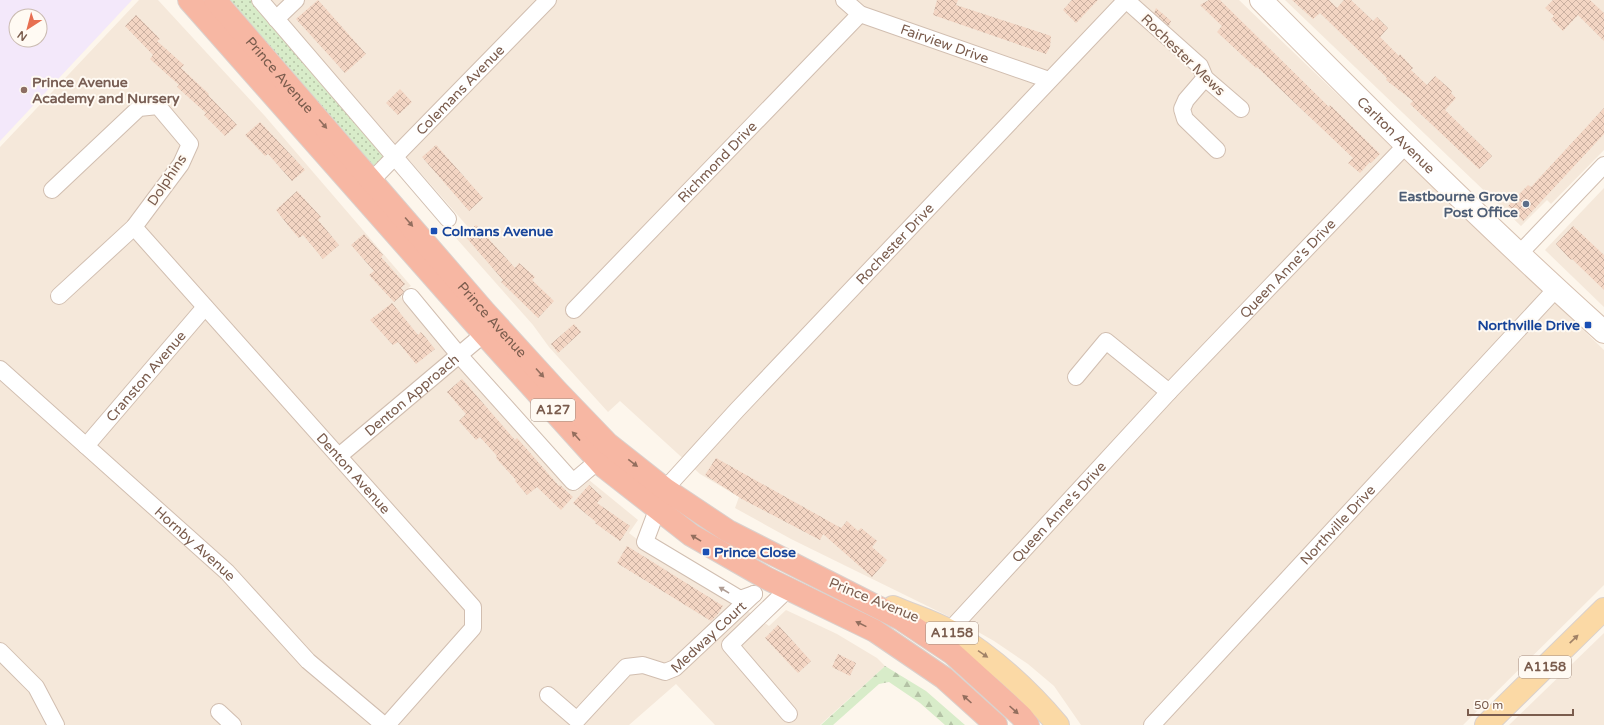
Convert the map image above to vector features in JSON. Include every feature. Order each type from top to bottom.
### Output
[{"type":"highway","name":"Prince Avenue","points":[[189,0],[598,461],[657,510],[760,586],[788,589],[875,631],[944,678],[996,725]]},
{"type":"highway","name":"Prince Avenue","points":[[215,0],[485,312],[608,444],[666,489],[728,531],[901,619],[952,653],[1021,716],[1028,725]]},
{"type":"main road","name":"Prince Avenue","points":[[821,579],[949,630],[996,663],[1034,696],[1058,725]]},
{"type":"main road","name":"A1158","points":[[1486,725],[1604,610]]},
{"type":"street","points":[[260,0],[448,219]]},
{"type":"street","points":[[276,19],[296,0]]},
{"type":"street","name":"Colemans Avenue","points":[[372,180],[548,0]]},
{"type":"street","name":"Fairview Drive","points":[[844,0],[860,14],[1049,80]]},
{"type":"street","name":"Rochester Mews","points":[[1126,0],[1200,66],[1205,78],[1241,109]]},
{"type":"street","name":"Rochester Drive","points":[[666,489],[737,410],[1126,0]]},
{"type":"street","name":"Carlton Avenue","points":[[1261,0],[1406,145],[1556,289],[1604,332]]},
{"type":"street","name":"Richmond Drive","points":[[574,310],[860,14]]},
{"type":"street","points":[[1205,78],[1186,100],[1182,109],[1185,119],[1217,150]]},
{"type":"street","name":"Dolphins","points":[[52,190],[139,108],[158,106],[190,144],[181,164],[134,227],[59,296]]},
{"type":"street","name":"Queen Anne's Drive","points":[[949,630],[1169,392],[1406,145]]},
{"type":"street","points":[[1520,253],[1604,166]]},
{"type":"street","name":"Denton Avenue","points":[[134,227],[473,607],[473,628],[388,725]]},
{"type":"street","name":"Northville Drive","points":[[1152,725],[1556,289]]},
{"type":"street","points":[[411,297],[459,355],[573,482],[598,461]]},
{"type":"street","name":"Cranston Avenue","points":[[86,446],[205,307]]},
{"type":"street","name":"Denton Approach","points":[[339,456],[484,334]]},
{"type":"street","points":[[1076,376],[1106,340],[1169,392]]},
{"type":"street","name":"Hornby Avenue","points":[[0,369],[228,572],[308,661],[384,725]]},
{"type":"street","points":[[657,510],[645,542],[740,599],[760,586]]},
{"type":"street","name":"Medway Court","points":[[548,695],[577,720],[626,667],[643,665],[665,672],[675,668],[760,586]]},
{"type":"street","points":[[788,589],[730,645],[790,714]]},
{"type":"street","points":[[0,651],[36,687],[56,725]]},
{"type":"street","points":[[219,712],[233,725]]},
{"type":"shaded area","name":"Prince Avenue Academy and Nursery","points":[[0,0],[132,0],[0,141]]},
{"type":"shaded area","points":[[139,0],[158,0],[264,115],[411,286],[399,295],[536,451],[577,491],[589,480],[638,520],[629,533],[651,550],[736,603],[769,626],[786,610],[837,634],[877,658],[885,666],[820,725],[715,725],[676,684],[629,725],[0,725],[0,147]]},
{"type":"shaded area","points":[[269,0],[1239,0],[1604,350],[1604,585],[1463,725],[1081,725],[1054,686],[1028,664],[994,641],[966,625],[791,539],[735,508],[739,497],[700,474],[620,401],[608,412],[549,347],[533,325],[456,238],[468,227]]},
{"type":"shaded area","points":[[1285,0],[1604,0],[1604,150],[1551,204],[1547,200],[1521,226]]},
{"type":"shaded area","points":[[1604,188],[1604,307],[1545,250]]},
{"type":"shaded area","points":[[1604,633],[1604,725],[1509,725]]},
{"type":"green space","points":[[226,0],[252,0],[386,155],[370,169]]},
{"type":"green space","points":[[885,666],[926,691],[965,725],[945,725],[920,703],[889,682],[879,684],[833,725],[821,725]]},
{"type":"building","points":[[318,0],[366,54],[345,73],[296,19]]},
{"type":"building","points":[[937,0],[958,0],[956,5],[1051,36],[1050,47],[1046,54],[933,15]]},
{"type":"building","points":[[1072,0],[1098,0],[1076,23],[1063,10]]},
{"type":"building","points":[[1209,0],[1220,0],[1329,107],[1330,105],[1380,154],[1360,173],[1348,163],[1353,158],[1257,67],[1256,68],[1217,32],[1222,26],[1200,5]]},
{"type":"building","points":[[1292,0],[1329,0],[1337,8],[1344,0],[1351,0],[1373,21],[1377,17],[1388,28],[1380,37],[1399,56],[1400,54],[1413,68],[1411,70],[1427,85],[1435,76],[1452,91],[1451,93],[1456,98],[1445,110],[1492,156],[1479,169],[1410,104],[1413,101],[1386,80],[1387,78],[1320,13],[1313,19]]},
{"type":"building","points":[[1553,0],[1590,0],[1604,13],[1604,41],[1578,15],[1563,31],[1551,19],[1554,16],[1545,8]]},
{"type":"building","points":[[1156,8],[1171,21],[1169,26],[1154,13]]},
{"type":"building","points":[[136,15],[160,39],[157,41],[184,65],[181,68],[209,94],[208,95],[237,125],[225,136],[204,115],[206,113],[177,87],[179,85],[150,59],[153,55],[125,26]]},
{"type":"building","points":[[400,89],[412,102],[398,115],[386,103]]},
{"type":"building","points":[[1604,108],[1604,134],[1523,221],[1508,206],[1528,185],[1531,187]]},
{"type":"building","points":[[260,122],[305,170],[292,181],[268,154],[265,156],[245,135]]},
{"type":"building","points":[[436,145],[483,198],[469,211],[422,157]]},
{"type":"building","points":[[297,191],[321,217],[318,220],[339,245],[323,259],[303,235],[299,238],[276,210]]},
{"type":"building","points":[[476,225],[515,268],[519,263],[535,277],[532,280],[554,301],[538,318],[501,282],[503,280],[464,235]]},
{"type":"building","points":[[1573,226],[1604,255],[1604,290],[1556,244]]},
{"type":"building","points":[[364,234],[383,255],[381,257],[405,284],[401,288],[404,291],[402,295],[394,302],[369,275],[374,271],[351,245]]},
{"type":"building","points":[[392,303],[418,335],[421,332],[435,349],[416,364],[398,342],[393,345],[370,320]]},
{"type":"building","points":[[574,324],[581,332],[558,353],[551,344]]},
{"type":"building","points":[[462,379],[515,440],[517,438],[559,486],[560,485],[573,497],[561,510],[537,487],[527,495],[515,481],[516,480],[496,458],[497,456],[480,437],[476,440],[459,421],[466,414],[447,392]]},
{"type":"building","points":[[716,458],[841,528],[847,521],[858,531],[861,528],[877,541],[872,547],[887,560],[872,577],[823,534],[820,540],[742,499],[705,475]]},
{"type":"building","points":[[589,485],[602,497],[597,503],[630,526],[620,541],[595,523],[596,522],[573,503]]},
{"type":"building","points":[[627,546],[723,606],[718,614],[711,621],[617,563]]},
{"type":"building","points":[[778,625],[811,661],[798,673],[765,638]]},
{"type":"building","points":[[838,654],[856,663],[850,676],[832,667]]},
{"type":"place","name":"Prince Avenue Academy and Nursery","points":[[24,90]]},
{"type":"place","name":"Eastbourne Grove Post Office","points":[[1526,204]]},
{"type":"place","name":"Colmans Avenue","points":[[434,231]]},
{"type":"place","name":"Northville Drive","points":[[1588,325]]},
{"type":"place","name":"Prince Close","points":[[706,552]]}]
